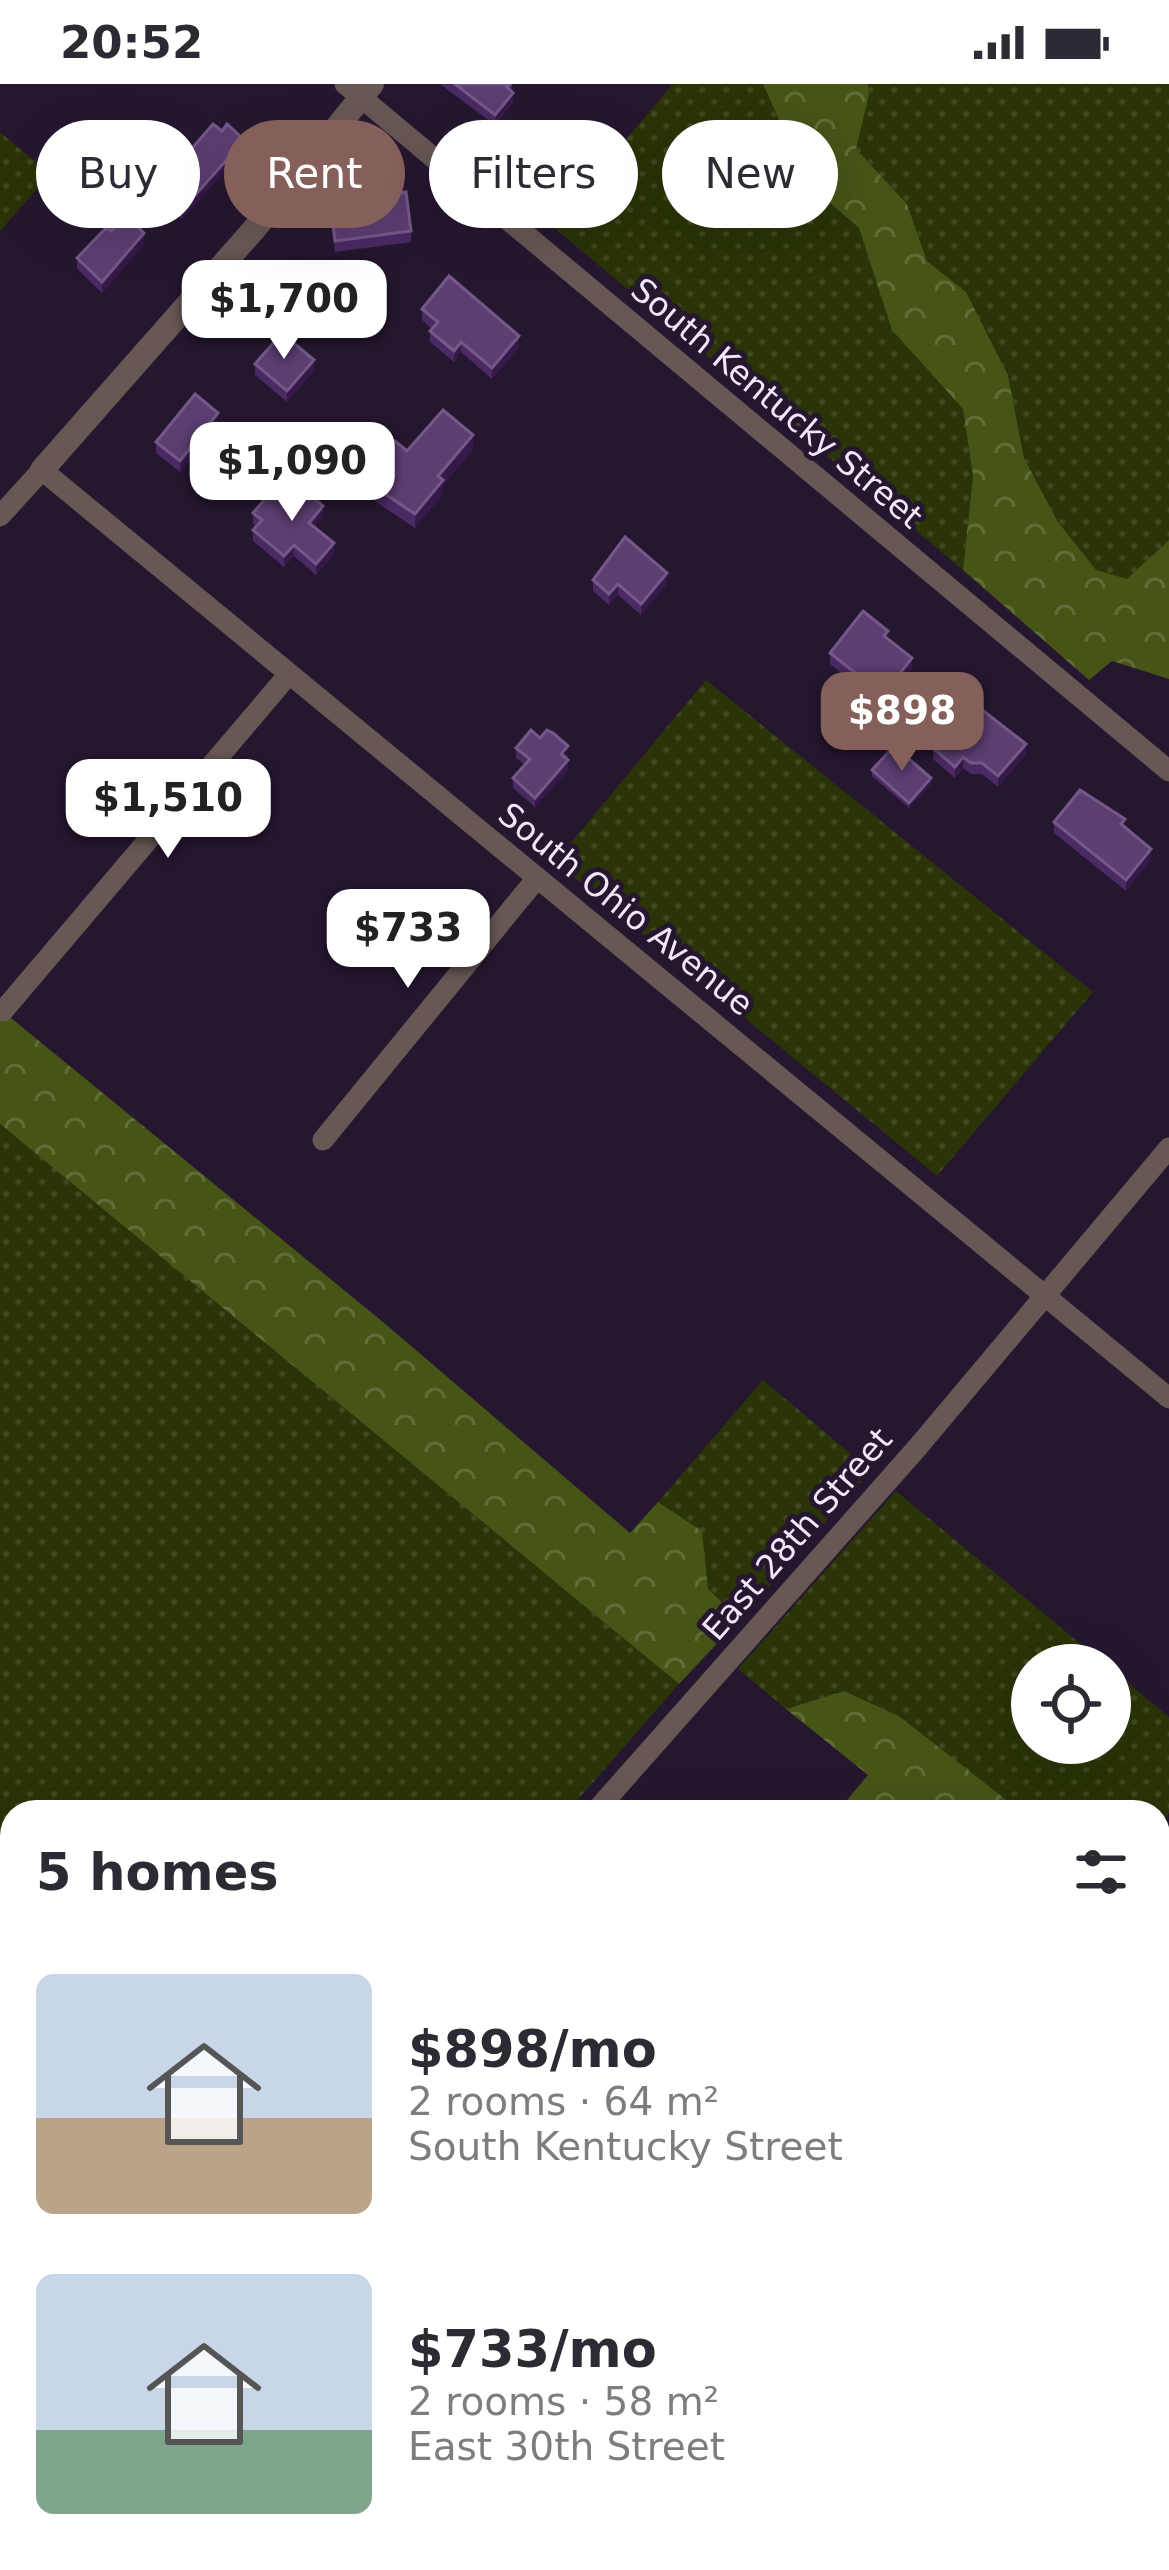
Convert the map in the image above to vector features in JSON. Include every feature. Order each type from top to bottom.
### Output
[{"type":"street","points":[[0,516],[256,227],[360,88]]},
{"type":"street","name":"South Kentucky Street","points":[[360,88],[1169,771]]},
{"type":"street","name":"South Ohio Avenue","points":[[42,470],[1169,1398]]},
{"type":"street","points":[[3,1011],[289,674]]},
{"type":"street","points":[[323,1140],[537,878]]},
{"type":"street","name":"East 28th Street","points":[[606,1800],[917,1448],[1169,1148]]},
{"type":"green space","points":[[673,84],[763,84],[779,120],[662,120],[662,228],[838,228],[838,210],[859,228],[892,330],[963,409],[973,476],[963,570],[554,228],[638,228],[638,125]]},
{"type":"green space","points":[[763,84],[868,84],[856,149],[907,204],[927,261],[966,292],[1008,375],[1024,458],[1058,522],[1096,570],[1127,579],[1169,540],[1169,679],[1112,661],[1089,680],[963,570],[973,476],[963,409],[892,330],[859,228],[838,210],[838,120],[779,120]]},
{"type":"green space","points":[[868,84],[1169,84],[1169,540],[1128,580],[1096,571],[1058,522],[1024,458],[1008,375],[966,292],[927,261],[907,204],[856,149]]},
{"type":"green space","points":[[0,132],[36,162],[36,190],[0,231]]},
{"type":"green space","points":[[706,680],[1093,992],[937,1176],[555,862]]},
{"type":"green space","points":[[0,1009],[383,1322],[630,1533],[658,1502],[702,1531],[708,1589],[740,1619],[679,1684],[0,1124]]},
{"type":"green space","points":[[0,1124],[679,1684],[578,1800],[0,1800]]},
{"type":"green space","points":[[763,1380],[871,1471],[740,1619],[708,1589],[701,1531],[658,1502]]},
{"type":"green space","points":[[896,1491],[1081,1644],[1011,1644],[1011,1764],[1131,1764],[1131,1685],[1169,1717],[1169,1800],[1007,1800],[899,1716],[844,1691],[786,1709],[738,1669]]},
{"type":"green space","points":[[844,1691],[899,1716],[1007,1800],[847,1800],[868,1775],[786,1709]]},
{"type":"building","points":[[455,84],[510,84],[507,87],[513,93],[495,115]]},
{"type":"building","points":[[213,124],[224,128],[224,163],[200,190],[200,139]]},
{"type":"building","points":[[406,192],[411,231],[335,241],[333,228],[405,228]]},
{"type":"building","points":[[106,228],[139,228],[144,233],[102,282],[77,258]]},
{"type":"building","points":[[449,276],[519,336],[492,368],[461,342],[454,351],[430,331],[438,322],[422,309]]},
{"type":"building","points":[[282,333],[314,360],[287,391],[255,364]]},
{"type":"building","points":[[195,394],[218,413],[180,461],[156,442]]},
{"type":"building","points":[[443,410],[473,435],[438,476],[443,480],[415,514],[364,480],[395,441],[407,451]]},
{"type":"building","points":[[297,484],[323,506],[309,523],[334,543],[316,564],[294,545],[284,556],[253,530],[262,520],[253,513],[272,491],[283,501]]},
{"type":"building","points":[[625,537],[667,573],[641,604],[618,584],[609,594],[593,580]]},
{"type":"building","points":[[863,611],[912,658],[883,695],[830,653]]},
{"type":"building","points":[[972,702],[1026,744],[998,776],[982,763],[963,757],[955,767],[933,748]]},
{"type":"building","points":[[531,730],[540,738],[547,730],[568,746],[561,754],[568,760],[535,798],[513,778],[530,759],[516,748]]},
{"type":"building","points":[[894,746],[931,778],[909,803],[872,770]]},
{"type":"building","points":[[1080,790],[1125,819],[1121,824],[1151,849],[1126,880],[1054,822]]}]
